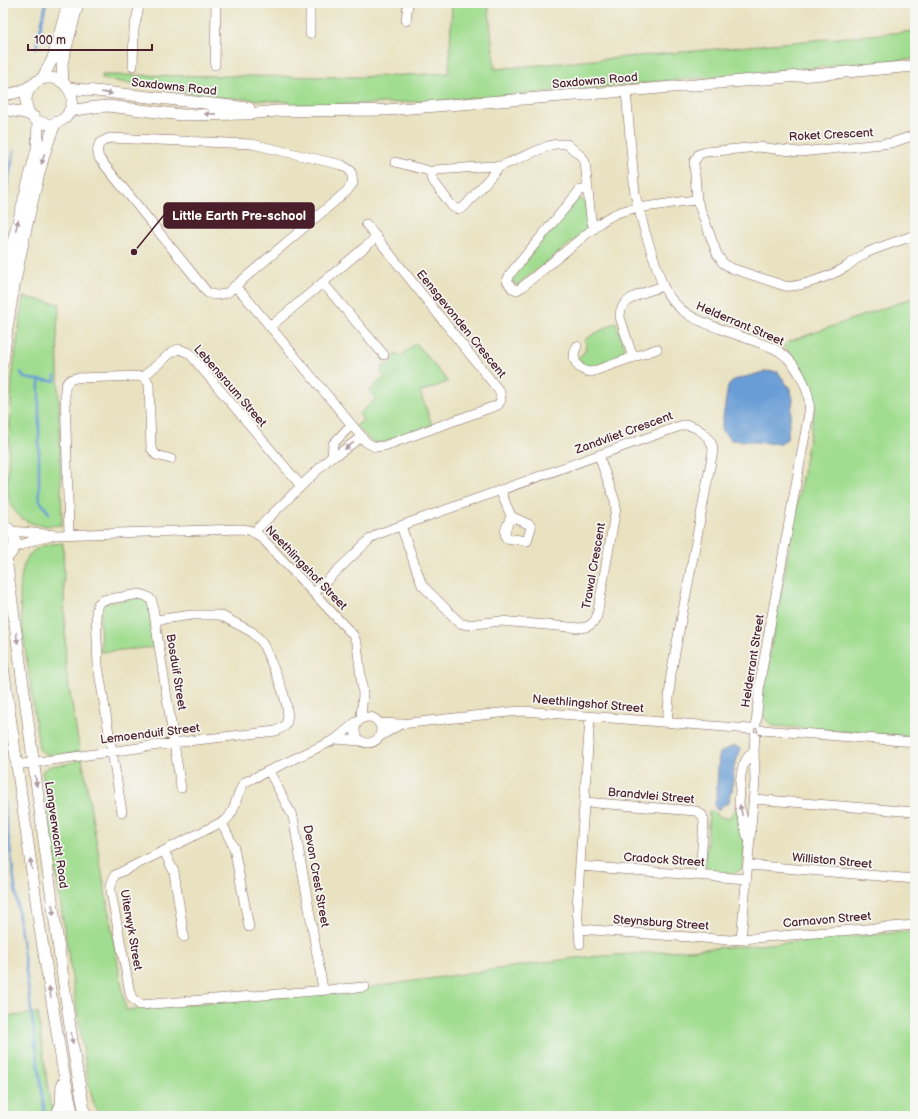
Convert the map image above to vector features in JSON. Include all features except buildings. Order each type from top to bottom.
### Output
[{"type":"street","points":[[42,79],[53,58],[68,3]]},
{"type":"street","points":[[3,109],[25,113],[44,123],[56,122],[66,116],[72,100],[66,86],[62,63],[78,3]]},
{"type":"street","points":[[132,66],[134,29],[140,3]]},
{"type":"street","points":[[215,65],[216,3]]},
{"type":"street","points":[[310,3],[310,34]]},
{"type":"street","points":[[406,21],[408,3]]},
{"type":"street","name":"Saxdowns Road","points":[[69,111],[108,106],[182,115],[247,114],[277,111],[347,111],[426,108],[915,66]]},
{"type":"street","points":[[3,95],[25,90],[42,79],[54,78],[66,86]]},
{"type":"street","points":[[3,291],[12,244],[37,149],[36,119],[27,108],[26,102],[32,85]]},
{"type":"street","name":"Saxdowns Road","points":[[66,86],[277,111]]},
{"type":"street","name":"Helderrant Street","points":[[626,92],[634,186],[645,232],[663,286],[675,305],[693,318],[773,348],[782,353],[790,361],[802,378],[808,393],[810,407],[760,681],[754,750],[754,799],[749,843]]},
{"type":"street","points":[[3,362],[9,313],[20,253],[42,162],[56,122]]},
{"type":"street","name":"Roket Crescent","points":[[915,135],[891,143],[800,152],[758,147],[702,152],[696,157],[694,162],[697,200],[717,254],[723,263],[731,268],[785,286],[791,287],[802,285],[833,273],[865,254],[915,235]]},
{"type":"street","points":[[110,138],[125,138],[252,144],[342,165],[351,171],[353,183],[347,191],[234,286],[223,294],[215,295],[208,293],[99,158],[97,152],[99,145],[104,140],[110,138]]},
{"type":"street","points":[[499,167],[492,166],[438,169],[433,172],[431,180],[452,206],[458,209],[466,206],[499,167],[548,146],[562,143],[569,145],[584,160],[591,219],[594,229]]},
{"type":"street","points":[[395,162],[433,172]]},
{"type":"street","points":[[588,189],[580,190],[508,276],[508,284],[512,288],[522,287],[612,215],[639,207],[697,200]]},
{"type":"street","name":"Eensgevonden Crescent","points":[[234,286],[243,294],[361,437],[372,446],[384,446],[496,406],[500,403],[502,398],[500,392],[366,224]]},
{"type":"street","points":[[270,327],[377,237]]},
{"type":"street","points":[[323,283],[384,355]]},
{"type":"street","points":[[633,358],[620,317],[622,306],[632,298],[663,286]]},
{"type":"street","points":[[577,346],[574,354],[575,362],[580,368],[587,372],[595,372],[657,349]]},
{"type":"street","name":"Lebensraum Street","points":[[144,376],[172,352],[179,349],[186,351],[301,486]]},
{"type":"street","points":[[69,534],[65,385],[69,380],[74,378],[144,376],[149,384],[151,448],[156,454],[171,460]]},
{"type":"street","points":[[332,456],[333,444],[351,425]]},
{"type":"street","name":"Zandvliet Crescent","points":[[314,593],[373,537],[500,490],[686,425],[695,428],[708,438],[712,445],[713,451],[671,674],[667,723]]},
{"type":"street","points":[[254,532],[332,456],[361,437]]},
{"type":"street","name":"Trawal Crescent","points":[[401,526],[422,585],[460,623],[467,625],[502,621],[581,628],[588,627],[597,616],[616,508],[615,501],[598,456]]},
{"type":"street","points":[[500,490],[510,516]]},
{"type":"street","points":[[4,558],[9,555],[14,548],[14,539],[5,526]]},
{"type":"street","name":"Neethlingshof Street","points":[[5,526],[56,535]]},
{"type":"street","name":"Neethlingshof Street","points":[[14,548],[34,540],[56,535],[69,534],[240,529],[254,532],[260,536],[355,638],[363,694],[358,720]]},
{"type":"street","name":"Langverwacht Road","points":[[4,558],[56,930],[74,1054],[85,1116]]},
{"type":"street","name":"Bosduif Street","points":[[112,751],[98,666],[96,611],[100,602],[107,598],[140,594],[146,595],[152,601],[156,620],[181,788]]},
{"type":"street","name":"Lemoenduif Street","points":[[16,765],[112,751],[276,732],[285,726],[288,720],[286,700],[262,642],[257,636],[220,615],[192,615],[156,620]]},
{"type":"street","points":[[3,666],[16,765],[63,1069],[73,1116]]},
{"type":"street","name":"Neethlingshof Street","points":[[363,694],[377,720],[401,724],[516,711],[915,742]]},
{"type":"street","points":[[336,738],[365,743],[375,741],[379,737],[381,728],[377,720],[365,716],[358,720],[354,729],[356,736],[360,741]]},
{"type":"street","points":[[580,944],[577,908],[590,717]]},
{"type":"street","name":"Uiterwyk Street","points":[[358,720],[336,738],[244,782],[230,816],[222,823],[115,875],[111,885],[111,892],[130,993],[140,1005],[365,987]]},
{"type":"street","name":"Neethlingshof Street","points":[[379,737],[401,724]]},
{"type":"street","points":[[742,940],[749,843],[739,804],[743,766],[747,758],[754,750]]},
{"type":"street","points":[[112,751],[122,812]]},
{"type":"street","points":[[743,766],[755,767]]},
{"type":"street","name":"Devon Crest Street","points":[[269,771],[293,817],[323,990]]},
{"type":"street","points":[[754,799],[915,812]]},
{"type":"street","name":"Brandvlei Street","points":[[584,802],[696,811],[704,819],[705,824],[700,875]]},
{"type":"street","points":[[222,823],[234,848],[250,927]]},
{"type":"street","points":[[164,851],[174,872],[184,937]]},
{"type":"street","name":"Williston Street","points":[[748,865],[915,880]]},
{"type":"street","name":"Cradock Street","points":[[580,866],[746,879]]},
{"type":"street","name":"Carnavon Street","points":[[742,940],[915,925]]},
{"type":"street","name":"Steynsburg Street","points":[[579,929],[742,940]]},
{"type":"street","points":[[56,1116],[60,1105],[63,1069]]},
{"type":"green space","points":[[452,3],[488,3],[495,69],[915,31],[915,59],[489,97],[414,102],[339,104],[289,105],[289,102],[215,97],[102,79],[102,75],[361,77],[449,73]]},
{"type":"green space","points":[[581,199],[586,203],[588,227],[586,231],[517,285],[512,282],[512,277],[577,200]]},
{"type":"green space","points":[[23,297],[60,304],[57,326],[62,525],[52,526],[33,524],[26,521],[14,510],[7,491],[12,379]]},
{"type":"green space","points":[[915,297],[915,737],[774,726],[769,723],[763,713],[762,702],[764,685],[815,407],[812,390],[805,374],[783,347],[788,342]]},
{"type":"green space","points":[[616,322],[625,349],[623,357],[592,369],[582,367],[579,358],[585,352],[586,343],[584,340]]},
{"type":"green space","points":[[416,343],[448,382],[420,392],[432,425],[380,443],[372,442],[356,426],[363,420],[359,414],[376,399],[369,391],[385,377],[381,373],[383,366],[392,362],[395,353],[401,356]]},
{"type":"green space","points":[[63,543],[66,670],[80,752],[64,755],[53,755],[39,749],[23,631],[20,597],[23,567],[31,553],[43,546]]},
{"type":"green space","points":[[141,597],[148,601],[156,647],[101,652],[100,609],[102,604]]},
{"type":"green space","points":[[82,759],[126,1010],[365,988],[575,958],[757,945],[915,931],[915,1116],[100,1116],[93,1101],[88,1081],[59,894],[42,771],[45,768],[72,763]]},
{"type":"green space","points":[[737,807],[745,842],[743,868],[733,874],[707,871],[705,866],[709,811],[713,811],[718,817],[729,818]]},
{"type":"green space","points":[[38,1013],[50,1104],[54,1110],[49,1116],[3,1116],[3,1017]]},
{"type":"water","points":[[767,371],[778,372],[790,389],[793,399],[787,439],[779,444],[731,440],[721,430],[728,386],[734,380]]},
{"type":"water","points":[[736,746],[740,749],[740,751],[734,767],[732,791],[730,793],[729,803],[721,806],[718,811],[715,804],[719,754],[728,748]]},
{"type":"waterway","points":[[36,48],[46,3]]},
{"type":"waterway","points":[[3,206],[14,151]]},
{"type":"waterway","points":[[21,372],[24,378],[39,380],[39,493],[40,501],[49,513]]},
{"type":"waterway","points":[[39,380],[55,381],[55,376]]},
{"type":"waterway","points":[[3,795],[45,1116]]},
{"type":"place","name":"Little Earth Pre-school","points":[[134,252]]}]
